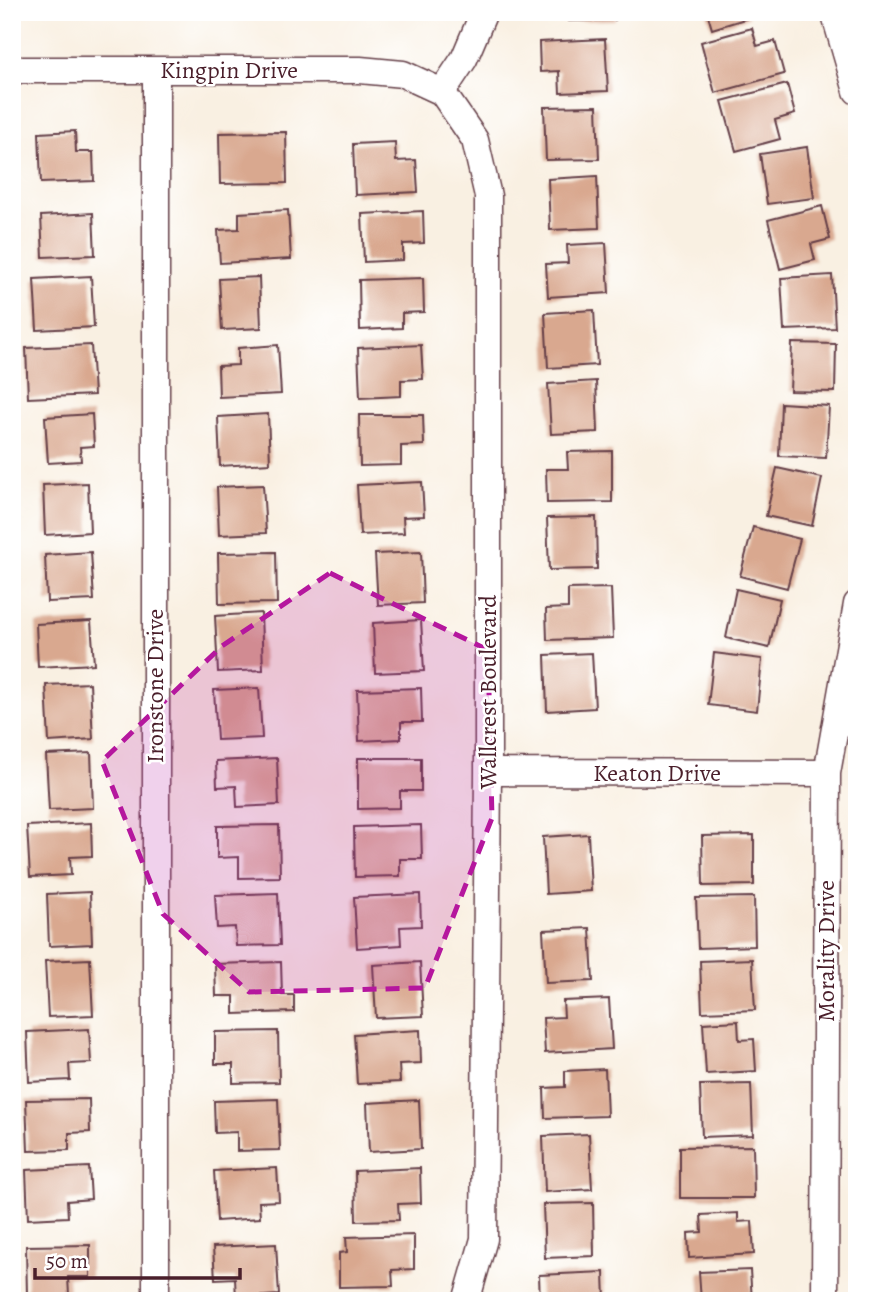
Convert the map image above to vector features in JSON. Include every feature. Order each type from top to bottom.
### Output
[{"type":"street","points":[[442,92],[464,60],[484,12]]},
{"type":"street","points":[[834,12],[857,91]]},
{"type":"street","name":"Kingpin Drive","points":[[12,70],[360,70],[403,74],[442,92]]},
{"type":"street","name":"Ironstone Drive","points":[[156,70],[156,1301]]},
{"type":"street","name":"Wallcrest Boulevard","points":[[442,92],[475,140],[488,196],[488,772],[484,1239],[464,1301]]},
{"type":"street","name":"Morality Drive","points":[[825,1301],[827,774],[857,604]]},
{"type":"street","name":"Keaton Drive","points":[[488,772],[827,774]]},
{"type":"highlighted area","points":[[330,573],[488,650],[492,818],[425,988],[249,992],[163,914],[102,761],[222,646]]},
{"type":"building","points":[[569,12],[615,12],[615,20],[569,21]]},
{"type":"building","points":[[707,12],[747,12],[748,18],[712,29]]},
{"type":"building","points":[[752,28],[757,46],[775,41],[784,74],[715,93],[701,42]]},
{"type":"building","points":[[605,39],[608,91],[560,93],[559,71],[540,72],[539,42]]},
{"type":"building","points":[[787,84],[795,114],[775,120],[780,139],[736,151],[722,101]]},
{"type":"building","points":[[597,106],[599,159],[546,160],[544,107]]},
{"type":"building","points":[[75,131],[76,152],[93,152],[94,181],[41,183],[39,133]]},
{"type":"building","points":[[286,132],[287,183],[220,184],[219,133]]},
{"type":"building","points":[[395,142],[396,161],[416,160],[418,192],[355,195],[353,144]]},
{"type":"building","points":[[807,147],[814,198],[767,204],[760,154]]},
{"type":"building","points":[[597,176],[599,228],[550,230],[548,179]]},
{"type":"building","points":[[822,206],[830,239],[811,244],[815,260],[780,269],[768,220]]},
{"type":"building","points":[[288,210],[291,259],[220,263],[218,230],[239,229],[239,213]]},
{"type":"building","points":[[423,211],[424,243],[403,244],[403,260],[364,262],[362,214]]},
{"type":"building","points":[[93,213],[95,255],[43,257],[41,216]]},
{"type":"building","points":[[606,243],[609,293],[548,297],[546,264],[568,263],[567,245]]},
{"type":"building","points":[[832,275],[835,328],[784,330],[781,278]]},
{"type":"building","points":[[91,276],[94,327],[37,330],[34,279]]},
{"type":"building","points":[[259,277],[261,328],[222,330],[219,279]]},
{"type":"building","points":[[423,278],[424,312],[402,313],[402,328],[360,330],[359,280]]},
{"type":"building","points":[[594,310],[597,365],[548,368],[545,313]]},
{"type":"building","points":[[792,343],[836,344],[835,392],[790,391]]},
{"type":"building","points":[[91,345],[94,395],[28,398],[26,348]]},
{"type":"building","points":[[278,345],[281,394],[219,397],[218,366],[238,365],[238,348]]},
{"type":"building","points":[[421,345],[423,379],[401,380],[401,396],[360,398],[358,348]]},
{"type":"building","points":[[596,381],[598,432],[551,434],[548,384]]},
{"type":"building","points":[[781,403],[829,406],[826,458],[779,456]]},
{"type":"building","points":[[92,414],[94,446],[80,447],[81,461],[48,463],[45,417]]},
{"type":"building","points":[[268,414],[270,463],[220,466],[218,417]]},
{"type":"building","points":[[359,415],[423,415],[424,445],[401,446],[401,465],[360,466]]},
{"type":"building","points":[[612,451],[612,502],[547,503],[546,469],[568,469],[567,452]]},
{"type":"building","points":[[777,468],[822,478],[812,526],[766,516]]},
{"type":"building","points":[[422,482],[424,516],[403,517],[404,533],[360,535],[357,485]]},
{"type":"building","points":[[88,483],[90,532],[45,535],[43,485]]},
{"type":"building","points":[[263,485],[266,533],[219,535],[217,487]]},
{"type":"building","points":[[596,517],[597,569],[549,570],[547,518]]},
{"type":"building","points":[[753,527],[800,539],[787,588],[740,576]]},
{"type":"building","points":[[91,552],[94,600],[47,602],[45,555]]},
{"type":"building","points":[[276,552],[277,603],[219,604],[218,553]]},
{"type":"building","points":[[421,552],[423,603],[378,605],[375,554]]},
{"type":"building","points":[[611,588],[613,638],[547,640],[546,609],[568,608],[568,589]]},
{"type":"building","points":[[736,589],[780,599],[769,648],[726,638]]},
{"type":"building","points":[[261,613],[263,670],[218,672],[215,616]]},
{"type":"building","points":[[421,620],[424,671],[375,673],[373,623]]},
{"type":"building","points":[[91,621],[94,664],[38,667],[36,624]]},
{"type":"building","points":[[592,653],[595,708],[547,711],[545,655]]},
{"type":"building","points":[[714,653],[762,659],[757,711],[708,705]]},
{"type":"building","points":[[90,683],[93,739],[49,742],[46,685]]},
{"type":"building","points":[[259,688],[262,738],[217,740],[214,690]]},
{"type":"building","points":[[421,688],[422,722],[401,722],[401,739],[359,741],[357,690]]},
{"type":"building","points":[[91,753],[93,808],[49,810],[46,755]]},
{"type":"building","points":[[277,758],[279,805],[237,807],[236,786],[217,787],[216,761]]},
{"type":"building","points":[[358,758],[421,758],[421,791],[400,791],[400,808],[358,809]]},
{"type":"building","points":[[91,823],[92,856],[70,857],[71,875],[30,877],[27,826]]},
{"type":"building","points":[[279,825],[280,877],[239,878],[239,857],[217,858],[217,826]]},
{"type":"building","points":[[421,825],[422,859],[400,859],[400,876],[355,877],[354,827]]},
{"type":"building","points":[[588,834],[591,891],[546,894],[543,837]]},
{"type":"building","points":[[754,835],[754,885],[703,886],[702,836]]},
{"type":"building","points":[[90,892],[92,944],[49,946],[47,894]]},
{"type":"building","points":[[278,893],[280,945],[236,946],[235,927],[217,928],[215,895]]},
{"type":"building","points":[[420,894],[421,926],[400,927],[401,945],[357,948],[354,897]]},
{"type":"building","points":[[754,897],[755,946],[698,948],[696,898]]},
{"type":"building","points":[[590,928],[593,981],[546,983],[543,930]]},
{"type":"building","points":[[90,959],[93,1015],[48,1017],[45,961]]},
{"type":"building","points":[[752,959],[755,1010],[702,1012],[700,961]]},
{"type":"building","points":[[281,962],[282,995],[294,995],[294,1012],[234,1014],[234,996],[216,996],[215,964]]},
{"type":"building","points":[[420,962],[423,1016],[376,1018],[373,965]]},
{"type":"building","points":[[609,999],[612,1049],[545,1053],[543,1018],[564,1017],[563,1001]]},
{"type":"building","points":[[738,1021],[739,1040],[754,1039],[756,1071],[706,1074],[703,1023]]},
{"type":"building","points":[[89,1029],[91,1063],[69,1064],[70,1080],[29,1082],[27,1032]]},
{"type":"building","points":[[420,1030],[421,1063],[399,1064],[400,1082],[357,1084],[354,1034]]},
{"type":"building","points":[[278,1031],[279,1082],[233,1083],[233,1064],[215,1064],[215,1032]]},
{"type":"building","points":[[605,1069],[607,1116],[545,1118],[544,1088],[565,1087],[565,1071]]},
{"type":"building","points":[[751,1084],[753,1135],[702,1137],[700,1085]]},
{"type":"building","points":[[89,1099],[90,1132],[69,1133],[69,1150],[28,1151],[26,1100]]},
{"type":"building","points":[[278,1099],[280,1150],[237,1151],[237,1132],[215,1133],[214,1101]]},
{"type":"building","points":[[419,1100],[421,1149],[369,1152],[367,1103]]},
{"type":"building","points":[[589,1134],[592,1189],[545,1192],[543,1136]]},
{"type":"building","points":[[753,1146],[754,1198],[680,1198],[680,1147]]},
{"type":"building","points":[[89,1167],[91,1199],[67,1201],[68,1217],[28,1219],[26,1170]]},
{"type":"building","points":[[277,1168],[279,1201],[259,1202],[260,1218],[217,1221],[214,1171]]},
{"type":"building","points":[[420,1168],[421,1203],[398,1204],[399,1220],[356,1221],[355,1171]]},
{"type":"building","points":[[593,1203],[594,1256],[545,1258],[543,1204]]},
{"type":"building","points":[[738,1213],[738,1222],[752,1221],[754,1254],[689,1258],[688,1233],[702,1232],[701,1215]]},
{"type":"building","points":[[414,1235],[414,1269],[392,1270],[393,1286],[339,1287],[339,1253],[347,1252],[346,1237]]},
{"type":"building","points":[[276,1244],[279,1295],[236,1298],[235,1278],[215,1279],[213,1247]]},
{"type":"building","points":[[90,1245],[90,1277],[68,1277],[69,1295],[27,1295],[26,1246]]},
{"type":"building","points":[[750,1270],[752,1301],[701,1301],[699,1272]]},
{"type":"building","points":[[604,1272],[605,1301],[540,1301],[539,1275]]}]
